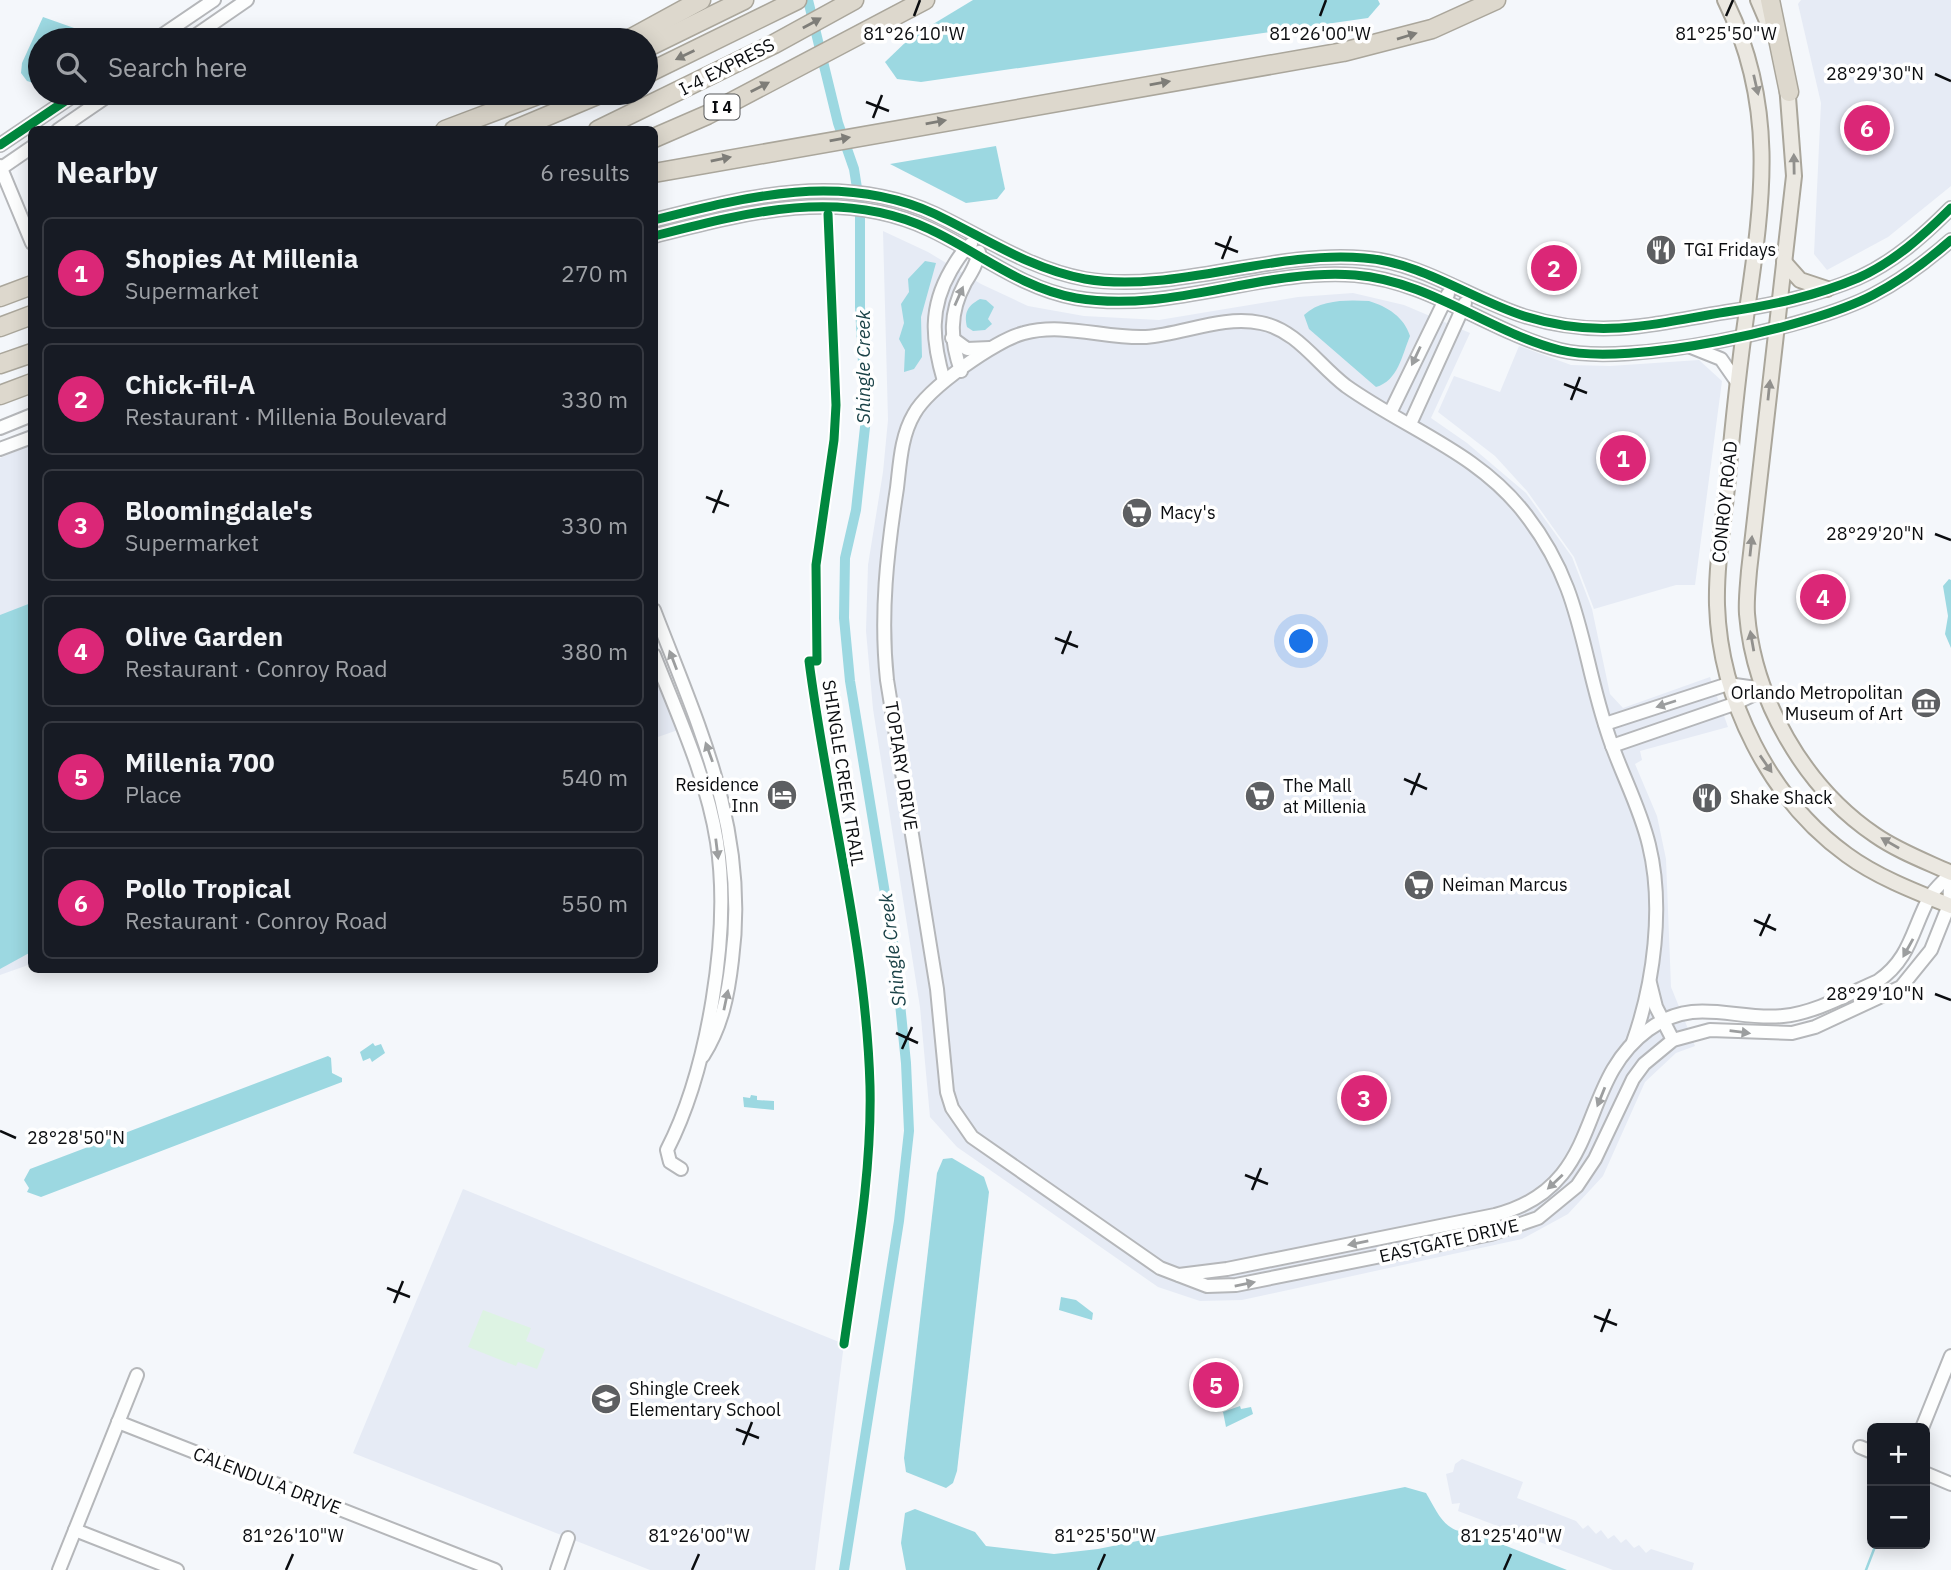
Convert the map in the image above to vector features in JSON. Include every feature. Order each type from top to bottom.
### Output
[{"type":"highway","points":[[650,28],[701,0]]},
{"type":"highway","points":[[658,42],[744,0]]},
{"type":"highway","name":"I-4 EXPRESS","points":[[658,68],[797,0]]},
{"type":"highway","name":"I 4","points":[[658,136],[846,43],[925,0]]},
{"type":"highway","points":[[658,172],[1343,52],[1432,29],[1496,0]]},
{"type":"highway","points":[[1770,0],[1789,92]]},
{"type":"highway","name":"I-4 EXPRESS","points":[[658,101],[774,44],[852,1]]},
{"type":"highway","points":[[456,126],[511,105]]},
{"type":"highway","points":[[524,126],[573,105]]},
{"type":"highway","name":"I-4 EXPRESS","points":[[606,126],[649,105]]},
{"type":"highway","points":[[0,297],[25,287]]},
{"type":"highway","points":[[0,327],[28,316]]},
{"type":"highway","points":[[0,364],[28,354]]},
{"type":"highway","points":[[0,395],[28,384]]},
{"type":"main road","name":"CONROY ROAD","points":[[1725,0],[1749,58],[1758,97],[1763,190],[1737,382],[1718,574],[1717,606],[1728,684],[1750,740],[1796,805],[1825,836],[1847,855],[1950,906]]},
{"type":"main road","name":"CONROY ROAD","points":[[1758,0],[1779,52],[1789,92],[1794,176],[1749,571],[1748,614],[1763,689],[1795,751],[1819,783],[1847,812],[1896,848],[1951,873]]},
{"type":"main road","points":[[1784,262],[1800,280],[1827,289]]},
{"type":"street","points":[[173,28],[214,0]]},
{"type":"street","points":[[206,28],[247,0]]},
{"type":"street","points":[[28,126],[59,105]]},
{"type":"street","points":[[64,126],[94,105]]},
{"type":"street","points":[[0,145],[28,126]]},
{"type":"street","points":[[28,150],[0,168],[28,234]]},
{"type":"street","points":[[658,219],[781,193],[838,190],[876,195],[926,210],[1038,266],[1101,281],[1152,280],[1330,256],[1368,258],[1405,266],[1522,315],[1563,326],[1598,330],[1641,328],[1747,310],[1827,289],[1860,277],[1890,260],[1951,208]]},
{"type":"street","points":[[658,235],[781,209],[839,206],[877,211],[919,224],[1037,287],[1069,296],[1104,301],[1154,300],[1321,274],[1382,279],[1444,300],[1559,350],[1607,356],[1652,353],[1744,334],[1830,312],[1870,297],[1902,279],[1951,240]]},
{"type":"street","points":[[944,381],[934,343],[934,314],[941,290],[965,248],[980,238]]},
{"type":"street","points":[[961,371],[952,338],[954,308],[978,257],[980,238]]},
{"type":"street","points":[[1390,413],[1451,285]]},
{"type":"street","points":[[1410,424],[1470,293]]},
{"type":"street","name":"TOPIARY DRIVE","points":[[988,1149],[961,1123],[947,1093],[937,989],[884,652],[885,566],[902,445],[912,417],[921,402],[944,381],[1012,337],[1038,330],[1147,337],[1233,322],[1265,324],[1293,338],[1344,384],[1476,464],[1509,495],[1542,536],[1572,595],[1605,724],[1650,847],[1655,906],[1650,968]]},
{"type":"street","name":"TOPIARY DRIVE","points":[[952,338],[968,349],[977,351],[998,345]]},
{"type":"street","points":[[1687,346],[1708,351],[1721,359],[1737,382]]},
{"type":"street","points":[[0,428],[28,417]]},
{"type":"street","points":[[0,449],[28,438]]},
{"type":"street","points":[[658,621],[713,765],[729,825],[735,866],[737,927],[729,988],[716,1036],[699,1062]]},
{"type":"street","points":[[658,665],[690,747],[717,841],[720,937],[699,1062],[678,1129],[667,1150],[670,1163],[681,1169]]},
{"type":"street","points":[[1605,724],[1728,684],[1763,689]]},
{"type":"street","points":[[1612,746],[1734,704],[1763,689]]},
{"type":"street","points":[[1929,897],[1951,873]]},
{"type":"street","points":[[1950,906],[1951,873]]},
{"type":"street","name":"EASTGATE DRIVE","points":[[1179,1275],[1227,1269],[1497,1215],[1525,1205],[1560,1178],[1576,1157],[1611,1074],[1633,1042],[1663,1021],[1682,1014],[1709,1010],[1765,1017],[1800,1013],[1878,981],[1889,973],[1906,953],[1929,897]]},
{"type":"street","name":"EASTGATE DRIVE","points":[[988,1149],[1160,1268],[1207,1286],[1236,1285],[1524,1225],[1551,1210],[1577,1186],[1595,1159],[1633,1079],[1644,1064],[1673,1040],[1710,1030],[1792,1033],[1815,1027],[1883,998],[1901,987],[1923,962],[1950,906]]},
{"type":"street","points":[[1650,968],[1653,997],[1673,1040]]},
{"type":"street","points":[[1633,1042],[1645,1002],[1650,968]]},
{"type":"street","points":[[1924,1423],[1948,1370],[1951,1356]]},
{"type":"street","points":[[59,1570],[137,1376]]},
{"type":"street","name":"CALENDULA DRIVE","points":[[118,1422],[495,1570]]},
{"type":"street","points":[[1860,1447],[1867,1450]]},
{"type":"street","points":[[1930,1475],[1951,1484]]},
{"type":"street","points":[[75,1530],[177,1570]]},
{"type":"street","points":[[557,1570],[568,1538]]},
{"type":"shaded area","points":[[1801,0],[1951,0],[1951,186],[1888,237],[1827,270],[1814,254],[1821,103],[1798,4]]},
{"type":"shaded area","name":"The Mall at Millenia","points":[[883,231],[1028,306],[1084,316],[1159,320],[1298,297],[1353,293],[1404,305],[1470,333],[1431,418],[1467,443],[1526,493],[1572,557],[1592,609],[1610,694],[1623,708],[1710,677],[1728,727],[1640,751],[1642,760],[1635,764],[1657,816],[1666,859],[1671,987],[1695,1046],[1676,1053],[1645,1082],[1603,1176],[1568,1214],[1522,1239],[1242,1300],[1200,1301],[1158,1287],[957,1147],[930,1117],[920,1007],[873,709],[866,631],[868,565],[883,472],[888,420]]},
{"type":"shaded area","points":[[1519,346],[1571,365],[1610,366],[1699,360],[1722,381],[1695,585],[1676,585],[1594,609],[1574,557],[1527,491],[1495,456],[1438,412],[1454,376],[1500,392]]},
{"type":"shaded area","points":[[28,446],[28,965],[0,975],[0,458]]},
{"type":"shaded area","points":[[658,680],[678,730],[658,737]]},
{"type":"shaded area","name":"Shingle Creek Elementary School","points":[[463,1189],[844,1344],[815,1570],[650,1570],[353,1453]]},
{"type":"shaded area","points":[[1462,1459],[1523,1482],[1517,1498],[1576,1521],[1583,1529],[1588,1525],[1596,1534],[1601,1530],[1608,1539],[1614,1535],[1621,1543],[1626,1539],[1634,1548],[1639,1545],[1646,1553],[1651,1549],[1694,1563],[1692,1570],[1613,1570],[1458,1511],[1460,1503],[1452,1504],[1446,1474],[1453,1472],[1455,1464]]},
{"type":"green space","points":[[483,1310],[531,1328],[526,1341],[545,1349],[537,1369],[518,1362],[516,1366],[468,1347]]},
{"type":"water","points":[[973,0],[1378,0],[1380,4],[1368,18],[921,82],[897,79],[885,62],[910,38]]},
{"type":"water","points":[[43,17],[74,28],[38,28]]},
{"type":"water","points":[[28,50],[28,81],[21,73]]},
{"type":"water","points":[[996,146],[1005,189],[997,199],[966,203],[890,164]]},
{"type":"water","points":[[925,261],[936,263],[921,317],[922,357],[914,369],[904,372],[905,350],[899,339],[904,323],[901,304],[909,292],[908,279]]},
{"type":"water","points":[[980,299],[986,300],[994,307],[988,319],[992,324],[985,330],[973,331],[967,327],[966,314],[969,307]]},
{"type":"water","points":[[1369,301],[1394,314],[1404,323],[1410,336],[1394,373],[1376,387],[1309,329],[1304,315],[1326,303]]},
{"type":"water","points":[[1949,579],[1951,648],[1945,634],[1948,616],[1943,586]]},
{"type":"water","points":[[28,604],[28,954],[0,969],[0,615]]},
{"type":"water","points":[[373,1043],[375,1046],[381,1044],[385,1053],[372,1062],[370,1058],[363,1061],[360,1052]]},
{"type":"water","points":[[328,1056],[331,1058],[332,1073],[342,1078],[342,1082],[41,1197],[27,1192],[29,1188],[24,1180],[30,1169]]},
{"type":"water","points":[[751,1095],[757,1096],[757,1100],[774,1101],[774,1110],[744,1107],[743,1097],[750,1098]]},
{"type":"water","points":[[952,1158],[984,1177],[989,1192],[957,1471],[953,1483],[946,1488],[906,1472],[904,1458],[937,1173],[943,1159]]},
{"type":"water","points":[[1061,1297],[1076,1300],[1093,1313],[1092,1320],[1059,1310]]},
{"type":"water","points":[[1240,1406],[1241,1409],[1251,1407],[1253,1414],[1226,1427],[1223,1412]]},
{"type":"water","points":[[1405,1487],[1426,1493],[1443,1521],[1455,1530],[1471,1532],[1567,1570],[906,1570],[901,1543],[905,1513],[915,1509],[975,1532],[986,1546],[1054,1554],[1098,1549]]},
{"type":"waterway","name":"Shingle Creek","points":[[808,0],[838,123],[854,169],[860,207],[860,307],[866,418],[856,510],[845,558],[844,618],[850,681],[895,954],[906,1063],[909,1131],[899,1221],[844,1570]]},
{"type":"waterway","points":[[1866,1570],[1874,1549]]},
{"type":"cycle path","points":[[28,126],[59,105]]},
{"type":"cycle path","points":[[0,145],[28,126]]},
{"type":"cycle path","points":[[658,219],[760,196],[830,191],[866,194],[900,201],[935,214],[1008,252],[1045,268],[1085,279],[1153,281],[1294,260],[1364,258],[1406,266],[1524,316],[1578,327],[1626,328],[1743,309],[1826,290],[1858,278],[1884,264],[1919,238],[1951,208]]},
{"type":"cycle path","points":[[658,235],[722,219],[792,208],[861,209],[895,216],[929,229],[1018,278],[1076,298],[1146,300],[1285,278],[1355,275],[1409,287],[1534,342],[1560,350],[1591,354],[1673,349],[1807,320],[1844,308],[1884,289],[1914,270],[1951,240]]},
{"type":"cycle path","name":"SHINGLE CREEK TRAIL","points":[[828,214],[836,405],[834,440],[816,565],[817,661],[809,661],[854,926],[867,1032],[870,1086],[866,1183],[844,1344]]},
{"type":"place","name":"Pollo Tropical","points":[[1867,128]]},
{"type":"place","name":"TGI Fridays","points":[[1661,250]]},
{"type":"place","name":"Chick-fil-A","points":[[1554,268]]},
{"type":"place","name":"Shopies At Millenia","points":[[1623,458]]},
{"type":"place","name":"Macy's","points":[[1137,513]]},
{"type":"place","name":"Olive Garden","points":[[1823,597]]},
{"type":"place","name":"Orlando Metropolitan Museum of Art","points":[[1926,703]]},
{"type":"place","name":"Residence Inn","points":[[782,795]]},
{"type":"place","name":"The Mall at Millenia","points":[[1260,796]]},
{"type":"place","name":"Shake Shack","points":[[1707,798]]},
{"type":"place","name":"Neiman Marcus","points":[[1419,885]]},
{"type":"place","name":"Bloomingdale's","points":[[1364,1098]]},
{"type":"place","name":"Millenia 700","points":[[1216,1385]]},
{"type":"place","name":"Shingle Creek Elementary School","points":[[606,1399]]}]
